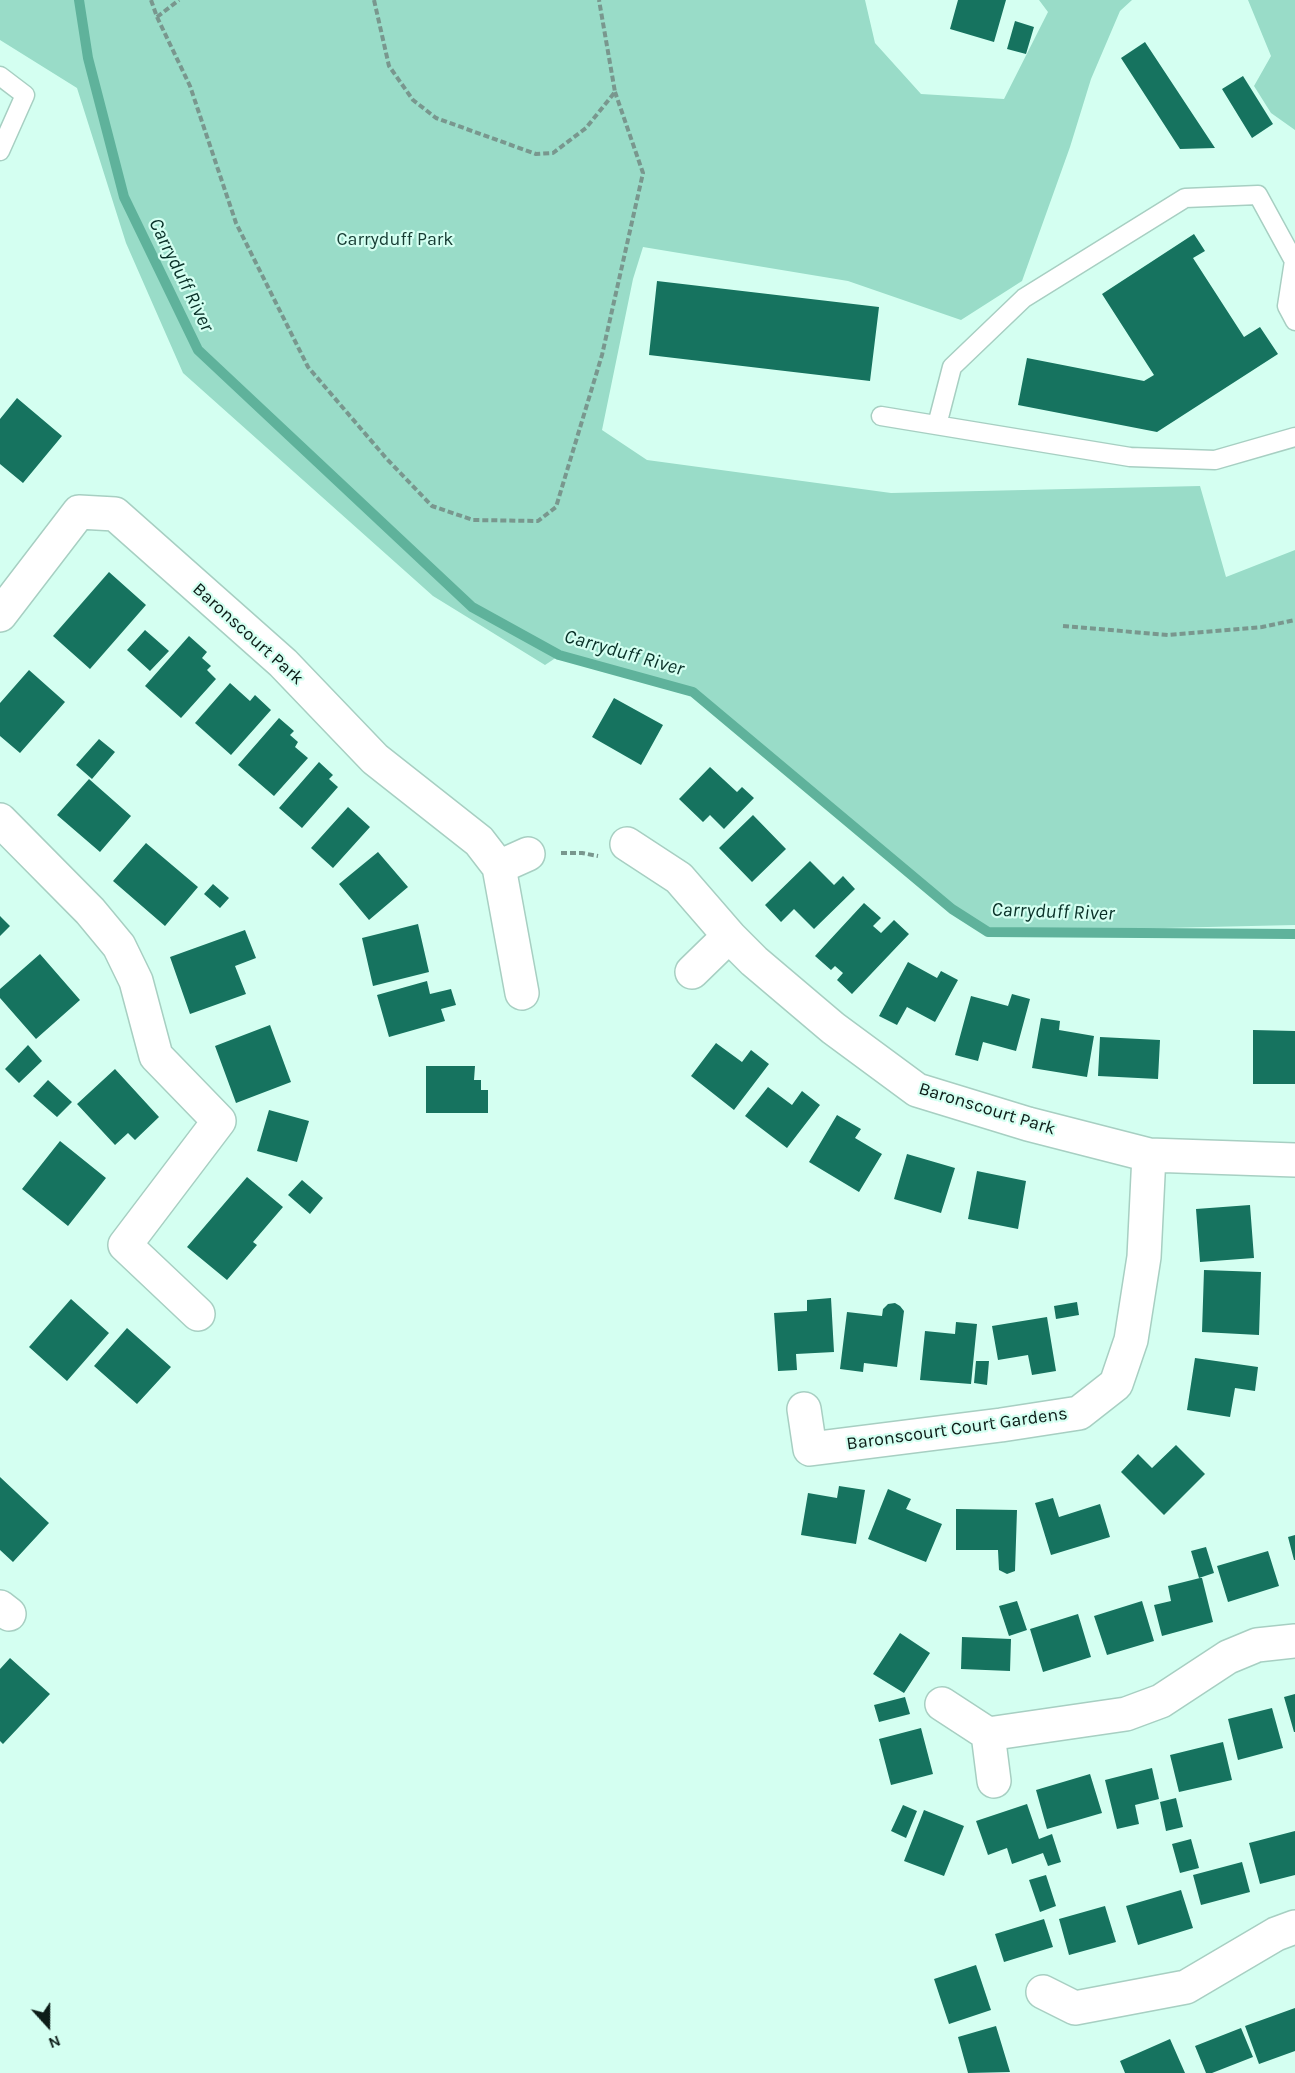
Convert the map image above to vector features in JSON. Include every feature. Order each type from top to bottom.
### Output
[{"type":"street","name":"Baronscourt Park","points":[[0,615],[79,512],[115,514],[283,663],[375,759],[479,841],[514,861],[522,993]]},
{"type":"street","points":[[0,820],[90,911],[119,946],[136,981],[156,1056],[219,1121],[125,1245],[198,1314]]},
{"type":"street","name":"Baronscourt Park","points":[[627,844],[679,878],[729,936],[754,960],[833,1028],[917,1090],[1028,1124],[1149,1155],[1295,1160]]},
{"type":"street","points":[[692,972],[729,936]]},
{"type":"street","name":"Baronscourt Court Gardens","points":[[804,1409],[810,1449],[1079,1413],[1116,1384],[1131,1340],[1144,1257],[1149,1155]]},
{"type":"street","points":[[942,1704],[988,1734],[1126,1714],[1161,1701],[1228,1657],[1257,1645],[1295,1641]]},
{"type":"street","points":[[988,1734],[994,1781]]},
{"type":"street","points":[[1043,1992],[1075,2008],[1186,1987],[1276,1934],[1295,1927]]},
{"type":"lane","points":[[0,76],[25,95],[0,151]]},
{"type":"lane","points":[[937,425],[952,367],[1024,298],[1185,198],[1258,195],[1294,261],[1287,306],[1295,321]]},
{"type":"lane","points":[[881,416],[1130,457],[1215,460],[1295,437]]},
{"type":"path","points":[[151,0],[190,86],[236,223],[308,368],[386,458],[432,506],[474,520],[538,521],[556,507],[602,355],[643,173],[615,92],[599,0]]},
{"type":"path","points":[[157,17],[179,0]]},
{"type":"path","points":[[374,0],[389,66],[414,100],[436,118],[536,154],[553,153],[586,128],[615,92]]},
{"type":"path","points":[[1063,626],[1168,635],[1262,627],[1295,620]]},
{"type":"path","points":[[514,861],[582,853],[622,861],[627,844]]},
{"type":"green space","name":"Carryduff Park","points":[[0,0],[865,0],[875,43],[921,94],[1004,99],[1048,12],[1039,0],[1132,0],[1120,11],[1091,79],[1070,147],[1022,281],[961,320],[848,281],[643,247],[633,279],[602,430],[647,460],[891,493],[1200,486],[1226,577],[1295,550],[1295,925],[988,932],[952,909],[693,692],[560,655],[545,665],[433,596],[183,373],[126,243],[77,88],[0,40]]},
{"type":"green space","points":[[1248,0],[1295,0],[1295,130],[1271,113],[1254,86],[1271,56]]},
{"type":"building","points":[[958,0],[1006,0],[994,42],[950,29]]},
{"type":"building","points":[[1015,21],[1034,27],[1026,54],[1007,49]]},
{"type":"building","points":[[1145,42],[1215,148],[1180,149],[1121,58]]},
{"type":"building","points":[[1243,76],[1273,124],[1252,138],[1222,89]]},
{"type":"building","points":[[1194,234],[1205,251],[1193,258],[1244,337],[1260,327],[1278,354],[1157,432],[1018,405],[1027,358],[1144,381],[1154,375],[1102,294]]},
{"type":"building","points":[[657,281],[879,307],[870,381],[649,355]]},
{"type":"building","points":[[17,398],[62,436],[23,483],[0,464],[0,419]]},
{"type":"building","points":[[109,572],[146,605],[90,669],[53,636]]},
{"type":"building","points":[[145,630],[169,651],[150,671],[127,650]]},
{"type":"building","points":[[189,636],[207,652],[202,658],[211,666],[207,670],[216,679],[181,718],[145,686]]},
{"type":"building","points":[[29,670],[65,702],[20,753],[0,736],[0,703]]},
{"type":"building","points":[[230,683],[250,701],[255,695],[271,710],[231,755],[195,723]]},
{"type":"building","points":[[614,698],[663,725],[641,765],[592,737]]},
{"type":"building","points":[[279,718],[294,731],[290,735],[298,742],[295,747],[308,758],[274,796],[238,765]]},
{"type":"building","points":[[99,739],[115,752],[92,779],[76,765]]},
{"type":"building","points":[[319,762],[333,775],[329,779],[338,787],[302,828],[279,808]]},
{"type":"building","points":[[710,767],[737,792],[742,787],[754,798],[724,829],[710,815],[703,822],[679,799]]},
{"type":"building","points":[[89,779],[131,816],[100,852],[57,815]]},
{"type":"building","points":[[348,807],[370,827],[333,868],[311,848]]},
{"type":"building","points":[[753,815],[786,849],[752,882],[719,848]]},
{"type":"building","points":[[146,843],[198,887],[165,926],[113,881]]},
{"type":"building","points":[[378,852],[408,887],[369,920],[339,884]]},
{"type":"building","points":[[810,861],[834,885],[843,876],[855,889],[814,929],[794,909],[781,922],[765,905]]},
{"type":"building","points":[[213,884],[229,898],[220,908],[204,894]]},
{"type":"building","points":[[864,903],[881,918],[873,926],[881,933],[894,920],[909,934],[852,994],[837,980],[843,973],[835,966],[831,970],[815,956]]},
{"type":"building","points":[[0,916],[10,926],[0,936]]},
{"type":"building","points":[[418,924],[429,972],[373,986],[362,938]]},
{"type":"building","points":[[245,930],[256,958],[235,966],[246,994],[190,1014],[170,957]]},
{"type":"building","points":[[40,954],[80,1000],[36,1039],[0,998],[0,989]]},
{"type":"building","points":[[908,962],[937,978],[941,971],[958,980],[935,1022],[907,1007],[897,1025],[879,1016]]},
{"type":"building","points":[[427,981],[430,994],[451,989],[456,1005],[441,1009],[445,1021],[389,1037],[377,995]]},
{"type":"building","points":[[1012,994],[1030,999],[1016,1051],[983,1042],[978,1061],[955,1055],[971,996],[1008,1006]]},
{"type":"building","points":[[1041,1018],[1060,1021],[1059,1030],[1094,1036],[1087,1077],[1032,1068]]},
{"type":"building","points":[[270,1025],[291,1082],[236,1103],[215,1046]]},
{"type":"building","points":[[1253,1030],[1295,1031],[1295,1084],[1253,1084]]},
{"type":"building","points":[[1100,1037],[1160,1040],[1158,1079],[1098,1076]]},
{"type":"building","points":[[716,1043],[742,1062],[751,1050],[769,1064],[734,1110],[691,1076]]},
{"type":"building","points":[[28,1045],[42,1061],[19,1083],[5,1069]]},
{"type":"building","points":[[426,1066],[475,1066],[474,1080],[481,1080],[481,1090],[488,1090],[488,1113],[426,1113]]},
{"type":"building","points":[[115,1069],[159,1117],[135,1140],[128,1133],[115,1145],[77,1104]]},
{"type":"building","points":[[48,1080],[72,1102],[57,1117],[33,1096]]},
{"type":"building","points":[[768,1087],[792,1105],[802,1091],[820,1105],[787,1148],[745,1116]]},
{"type":"building","points":[[269,1110],[309,1121],[297,1162],[257,1151]]},
{"type":"building","points":[[837,1115],[861,1129],[855,1138],[882,1154],[859,1192],[809,1162]]},
{"type":"building","points":[[60,1141],[106,1178],[68,1226],[22,1189]]},
{"type":"building","points":[[907,1154],[955,1168],[941,1213],[894,1199]]},
{"type":"building","points":[[977,1171],[1026,1181],[1018,1229],[968,1219]]},
{"type":"building","points":[[247,1177],[283,1207],[253,1242],[257,1245],[227,1280],[187,1247]]},
{"type":"building","points":[[302,1180],[323,1198],[310,1214],[288,1195]]},
{"type":"building","points":[[1250,1205],[1254,1258],[1200,1262],[1196,1209]]},
{"type":"building","points":[[1204,1270],[1261,1272],[1259,1335],[1202,1332]]},
{"type":"building","points":[[831,1298],[834,1352],[796,1354],[797,1370],[778,1371],[774,1313],[807,1311],[807,1300]]},
{"type":"building","points":[[71,1299],[109,1333],[67,1381],[29,1347]]},
{"type":"building","points":[[1077,1302],[1079,1315],[1056,1319],[1054,1306]]},
{"type":"building","points":[[895,1303],[904,1311],[897,1367],[864,1363],[863,1372],[840,1369],[847,1312],[882,1316],[883,1309],[888,1304]]},
{"type":"building","points":[[1047,1317],[1056,1371],[1032,1375],[1028,1355],[998,1360],[992,1326]]},
{"type":"building","points":[[956,1322],[977,1324],[971,1384],[920,1380],[925,1331],[955,1334]]},
{"type":"building","points":[[127,1328],[171,1367],[137,1404],[94,1366]]},
{"type":"building","points":[[1195,1358],[1258,1367],[1255,1391],[1235,1388],[1230,1417],[1187,1410]]},
{"type":"building","points":[[976,1361],[989,1361],[987,1385],[974,1383]]},
{"type":"building","points":[[1176,1445],[1205,1474],[1164,1515],[1121,1472],[1138,1454],[1152,1468]]},
{"type":"building","points":[[0,1477],[49,1523],[13,1562],[0,1550]]},
{"type":"building","points":[[839,1486],[865,1490],[856,1544],[801,1535],[808,1493],[837,1498]]},
{"type":"building","points":[[888,1489],[911,1499],[906,1509],[942,1524],[926,1562],[868,1539]]},
{"type":"building","points":[[1053,1498],[1059,1517],[1100,1504],[1110,1537],[1051,1555],[1035,1503]]},
{"type":"building","points":[[956,1509],[1017,1510],[1015,1571],[1007,1574],[999,1570],[998,1550],[956,1550]]},
{"type":"building","points":[[1295,1535],[1295,1560],[1294,1560],[1288,1537]]},
{"type":"building","points":[[1206,1547],[1214,1573],[1199,1578],[1191,1551]]},
{"type":"building","points":[[1268,1551],[1279,1586],[1228,1602],[1217,1566]]},
{"type":"building","points":[[1202,1578],[1213,1622],[1162,1636],[1154,1605],[1171,1601],[1168,1586]]},
{"type":"building","points":[[1017,1601],[1027,1630],[1009,1636],[999,1606]]},
{"type":"building","points":[[1142,1601],[1154,1641],[1107,1655],[1094,1616]]},
{"type":"building","points":[[1078,1614],[1091,1657],[1043,1672],[1030,1629]]},
{"type":"building","points":[[900,1633],[930,1653],[904,1693],[873,1674]]},
{"type":"building","points":[[962,1637],[1011,1639],[1010,1671],[961,1669]]},
{"type":"building","points":[[10,1658],[50,1694],[3,1744],[0,1741],[0,1669]]},
{"type":"building","points":[[1295,1694],[1295,1732],[1294,1732],[1284,1697]]},
{"type":"building","points":[[905,1697],[910,1714],[879,1722],[874,1705]]},
{"type":"building","points":[[1272,1708],[1283,1748],[1238,1760],[1228,1719]]},
{"type":"building","points":[[921,1728],[933,1774],[891,1785],[879,1739]]},
{"type":"building","points":[[1223,1742],[1232,1780],[1179,1792],[1170,1755]]},
{"type":"building","points":[[1152,1768],[1159,1799],[1135,1805],[1139,1824],[1117,1829],[1105,1780]]},
{"type":"building","points":[[1090,1774],[1102,1813],[1047,1829],[1036,1790]]},
{"type":"building","points":[[1176,1798],[1183,1827],[1166,1831],[1160,1802]]},
{"type":"building","points":[[1027,1804],[1039,1839],[1052,1834],[1061,1862],[1048,1866],[1043,1853],[1012,1864],[1007,1848],[988,1855],[976,1821]]},
{"type":"building","points":[[903,1805],[917,1811],[906,1838],[891,1831]]},
{"type":"building","points":[[924,1810],[964,1826],[944,1876],[904,1861]]},
{"type":"building","points":[[1295,1831],[1295,1875],[1260,1884],[1249,1843]]},
{"type":"building","points":[[1191,1839],[1199,1868],[1180,1873],[1172,1844]]},
{"type":"building","points":[[1242,1862],[1250,1892],[1201,1905],[1193,1875]]},
{"type":"building","points":[[1046,1875],[1056,1906],[1040,1912],[1029,1880]]},
{"type":"building","points":[[1181,1890],[1193,1928],[1138,1945],[1126,1906]]},
{"type":"building","points":[[1105,1906],[1116,1942],[1069,1955],[1059,1919]]},
{"type":"building","points":[[1044,1919],[1053,1947],[1004,1962],[995,1934]]},
{"type":"building","points":[[976,1965],[991,2010],[949,2024],[934,1979]]},
{"type":"building","points":[[1295,2008],[1295,2051],[1259,2064],[1245,2026]]},
{"type":"building","points":[[996,2026],[1010,2072],[968,2073],[958,2037]]},
{"type":"building","points":[[1241,2028],[1253,2057],[1212,2073],[1206,2073],[1195,2046]]},
{"type":"building","points":[[1170,2039],[1185,2073],[1125,2073],[1120,2061]]},
{"type":"waterway","name":"Carryduff River","points":[[79,0],[88,58],[124,197],[198,350],[472,607],[559,655],[693,692],[952,909],[988,932],[1295,934]]}]
